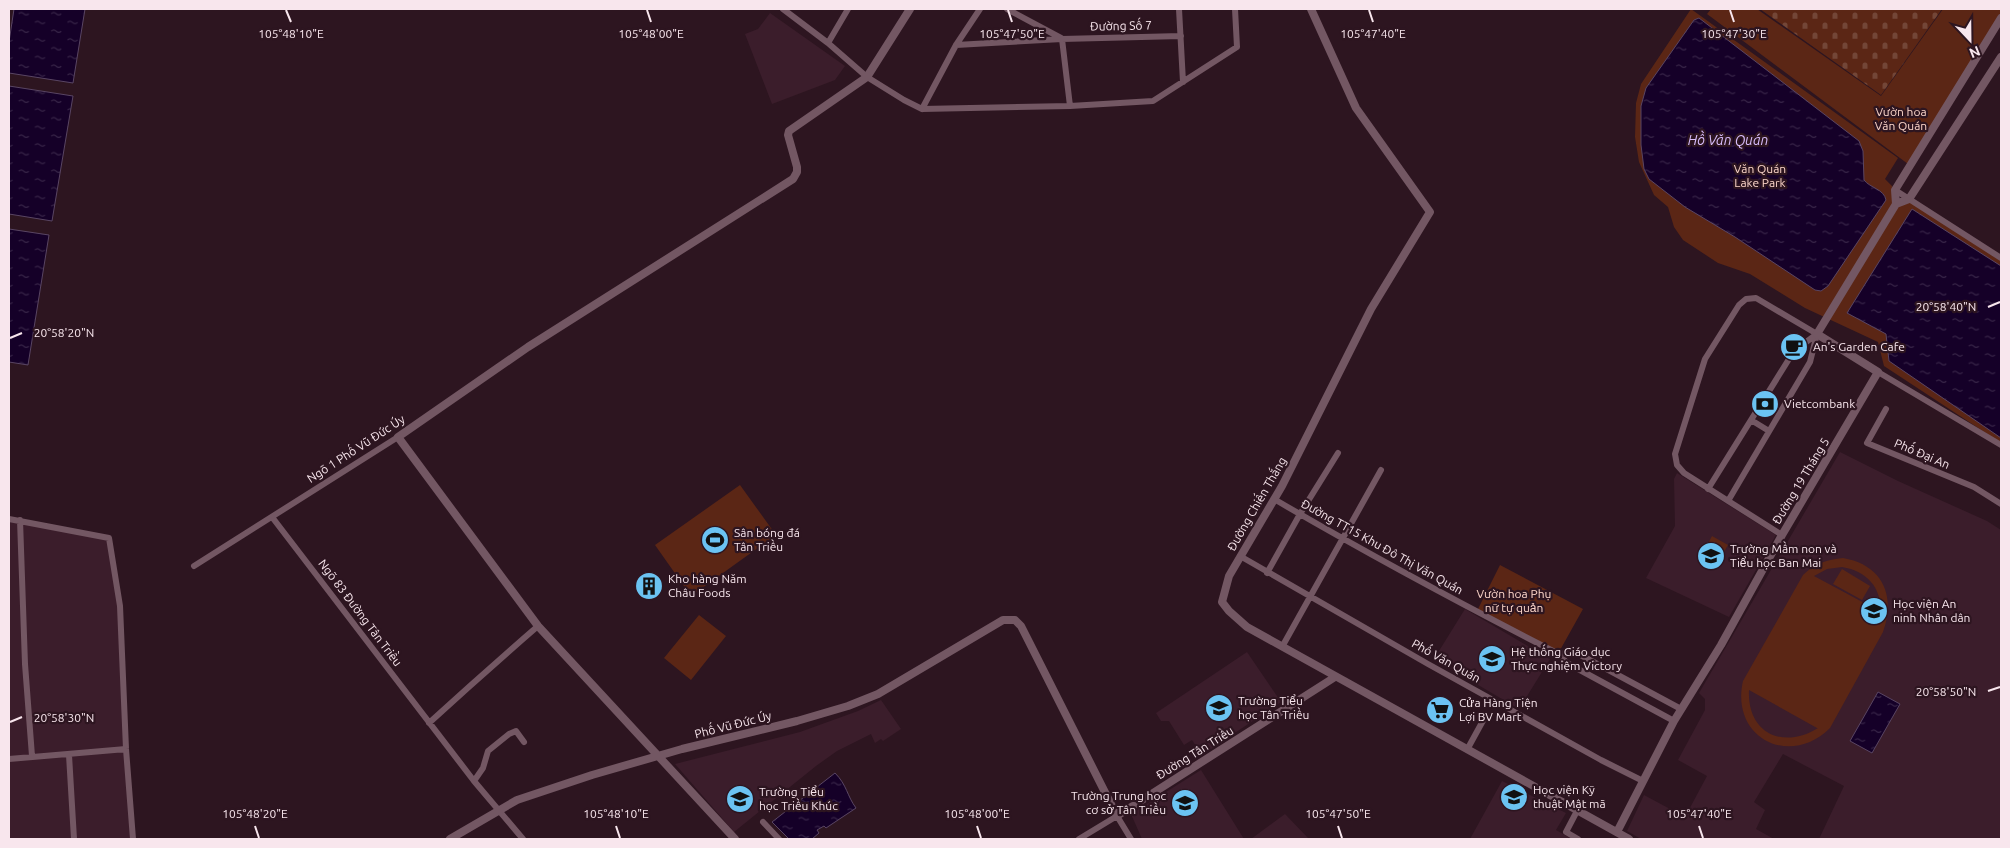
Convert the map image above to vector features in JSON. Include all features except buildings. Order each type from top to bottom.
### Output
[{"type":"street","points":[[783,9],[828,43],[866,77],[922,109],[1070,106],[1153,101],[1237,47],[1235,9]]},
{"type":"street","points":[[828,43],[848,9]]},
{"type":"street","points":[[866,77],[910,9]]},
{"type":"street","points":[[922,109],[956,45],[980,9]]},
{"type":"street","points":[[1007,9],[1062,39],[1070,106]]},
{"type":"street","points":[[1179,9],[1183,82]]},
{"type":"street","name":"Đường Chiến Thắng","points":[[1311,9],[1356,108],[1430,212],[1370,309],[1274,499],[1229,576],[1222,602],[1247,627],[1629,839]]},
{"type":"street","points":[[1728,501],[1810,362],[1817,334],[1896,204],[1895,190],[2001,18]]},
{"type":"street","name":"Đường Số 7","points":[[956,45],[1062,39],[1181,36]]},
{"type":"street","points":[[1896,204],[1909,199],[2001,57]]},
{"type":"street","name":"Ngõ 1 Phố Vũ Đức Úy","points":[[194,566],[398,436],[528,347],[793,179],[797,172],[797,167],[788,135],[789,131],[866,77]]},
{"type":"street","points":[[1895,190],[1999,257],[2001,249]]},
{"type":"street","points":[[1782,535],[1684,473],[1677,465],[1675,454],[1705,359],[1739,305],[1746,299],[1756,298],[2001,445]]},
{"type":"street","points":[[1708,489],[1794,351],[1817,334]]},
{"type":"street","name":"Đường 19 Tháng 5","points":[[1617,832],[1674,721],[1725,637],[1782,535],[1878,372]]},
{"type":"street","name":"Phố Đại An","points":[[1886,409],[1867,443],[1974,487],[2001,504]]},
{"type":"street","points":[[1751,420],[1769,431]]},
{"type":"street","points":[[398,436],[538,626],[657,757],[735,839]]},
{"type":"street","points":[[1268,573],[1300,514],[1338,453]]},
{"type":"street","points":[[1282,647],[1381,470]]},
{"type":"street","name":"Đường TT15 Khu Đô Thị Văn Quán","points":[[1274,499],[1342,539],[1560,654]]},
{"type":"street","name":"Ngõ 83 Đường Tân Triều","points":[[272,517],[429,724],[474,781],[524,839]]},
{"type":"street","points":[[9,519],[109,538],[120,606],[126,748],[133,839]]},
{"type":"street","points":[[20,520],[25,664],[32,756]]},
{"type":"street","name":"Phố Văn Quán","points":[[1240,556],[1594,756],[1643,781]]},
{"type":"street","name":"Phố Vũ Đức Úy","points":[[450,839],[517,800],[592,775],[848,706],[899,683],[991,626],[1004,620],[1015,620],[1025,633],[1117,816]]},
{"type":"street","points":[[429,724],[538,626]]},
{"type":"street","points":[[1560,654],[1575,652],[1681,709]]},
{"type":"street","points":[[1560,654],[1567,663],[1674,721]]},
{"type":"street","name":"Đường Tân Triều","points":[[1079,839],[1335,677]]},
{"type":"street","points":[[1468,748],[1484,716]]},
{"type":"street","points":[[474,781],[483,768],[488,751],[516,731],[524,742]]},
{"type":"street","points":[[9,759],[68,755],[126,748]]},
{"type":"street","points":[[68,755],[74,839]]},
{"type":"street","points":[[1577,811],[1566,832],[1578,839]]},
{"type":"street","points":[[1117,816],[1131,839]]},
{"type":"street","points":[[763,822],[779,839]]},
{"type":"shaded area","points":[[770,13],[845,66],[835,80],[772,104],[745,34],[758,29]]},
{"type":"shaded area","name":"Học viện An ninh Nhân dân","points":[[1840,452],[1898,481],[1987,521],[2001,530],[2001,839],[1819,839],[1844,786],[1783,754],[1754,802],[1765,810],[1756,829],[1774,839],[1641,839],[1627,831],[1644,795],[1685,817],[1707,776],[1678,760],[1705,710],[1705,699],[1699,693]]},
{"type":"shaded area","name":"Trường Mầm non và Tiểu học Ban Mai","points":[[1677,473],[1776,535],[1729,617],[1646,578],[1675,526],[1674,479]]},
{"type":"shaded area","points":[[9,520],[109,538],[120,606],[134,839],[9,839]]},
{"type":"shaded area","name":"Hệ thống Giáo dục Thực nghiệm Victory","points":[[1465,609],[1550,659],[1519,709],[1434,659]]},
{"type":"shaded area","name":"Trường Tiểu học Tân Triều","points":[[1247,652],[1281,702],[1202,755],[1192,740],[1184,745],[1169,721],[1161,721],[1156,713]]},
{"type":"shaded area","name":"Trường Tiểu học Triều Khúc","points":[[881,700],[901,729],[883,741],[881,739],[875,743],[871,734],[837,751],[734,832],[675,764],[800,732],[858,711]]},
{"type":"shaded area","name":"Trường Trung học cơ sở Tân Triều","points":[[1201,770],[1244,839],[1142,839],[1131,814]]},
{"type":"shaded area","name":"Học viện Kỹ thuật Mật mã","points":[[1502,781],[1566,813],[1556,830],[1572,839],[1470,839]]},
{"type":"shaded area","points":[[1285,814],[1309,839],[1251,839]]},
{"type":"green space","name":"Văn Quán Lake Park","points":[[1691,9],[1898,158],[1885,179],[1892,186],[1895,196],[1892,203],[1910,202],[2001,259],[2001,443],[1884,366],[1878,342],[1805,308],[1750,274],[1718,263],[1683,240],[1674,227],[1668,207],[1654,195],[1639,162],[1635,137],[1636,103],[1641,84]]},
{"type":"green space","name":"Vườn hoa Văn Quán","points":[[1711,9],[1757,9],[1881,96],[1943,9],[2001,9],[2001,14],[1908,164],[1707,14]]},
{"type":"green space","points":[[1760,9],[1942,9],[1881,95]]},
{"type":"green space","name":"Sân bóng đá Tân Triều","points":[[740,485],[776,535],[691,596],[655,545]]},
{"type":"green space","points":[[1712,536],[1728,545],[1715,567],[1700,559]]},
{"type":"green space","points":[[1843,558],[1868,567],[1883,584],[1888,606],[1883,632],[1830,728],[1814,740],[1798,746],[1781,746],[1767,741],[1754,731],[1745,718],[1741,701],[1743,681],[1803,575],[1826,561]],"holes":[[[1842,567],[1859,572],[1871,582],[1878,595],[1881,612],[1814,576],[1827,569]],[[1749,690],[1817,728],[1818,728],[1792,737],[1780,737],[1770,733],[1761,727],[1754,717],[1750,705]]]},
{"type":"green space","name":"Vườn hoa Phụ nữ tự quản","points":[[1500,565],[1583,609],[1559,652],[1477,611]]},
{"type":"green space","points":[[1842,569],[1870,586],[1862,600],[1833,584]]},
{"type":"green space","points":[[699,615],[726,636],[691,680],[664,658]]},
{"type":"water","points":[[14,9],[85,9],[73,83],[9,73],[9,42]]},
{"type":"water","name":"Hồ Văn Quán","points":[[1699,18],[1859,141],[1863,151],[1864,180],[1885,196],[1886,200],[1828,286],[1821,291],[1815,290],[1735,237],[1685,207],[1649,179],[1644,169],[1641,145],[1641,106],[1646,88],[1694,20]]},
{"type":"water","points":[[9,86],[73,96],[52,221],[9,214]]},
{"type":"water","points":[[1912,209],[2001,266],[2001,438],[1889,361],[1886,334],[1847,313]]},
{"type":"water","points":[[9,229],[49,235],[28,365],[9,362]]},
{"type":"water","points":[[1878,692],[1900,704],[1872,753],[1850,741]]},
{"type":"water","points":[[835,773],[856,808],[826,828],[824,826],[817,830],[819,833],[812,839],[789,839],[772,822]]},
{"type":"place","name":"An's Garden Cafe","points":[[1794,347]]},
{"type":"place","name":"Vietcombank","points":[[1765,404]]},
{"type":"place","name":"Sân bóng đá Tân Triều","points":[[715,540]]},
{"type":"place","name":"Trường Mầm non và Tiểu học Ban Mai","points":[[1711,556]]},
{"type":"place","name":"Kho hàng Năm Châu Foods","points":[[649,586]]},
{"type":"place","name":"Học viện An ninh Nhân dân","points":[[1874,611]]},
{"type":"place","name":"Hệ thống Giáo dục Thực nghiệm Victory","points":[[1492,659]]},
{"type":"place","name":"Trường Tiểu học Tân Triều","points":[[1219,708]]},
{"type":"place","name":"Cửa Hàng Tiện Lợi BV Mart","points":[[1440,710]]},
{"type":"place","name":"Học viện Kỹ thuật Mật mã","points":[[1514,797]]},
{"type":"place","name":"Trường Tiểu học Triều Khúc","points":[[740,799]]},
{"type":"place","name":"Trường Trung học cơ sở Tân Triều","points":[[1185,803]]}]
